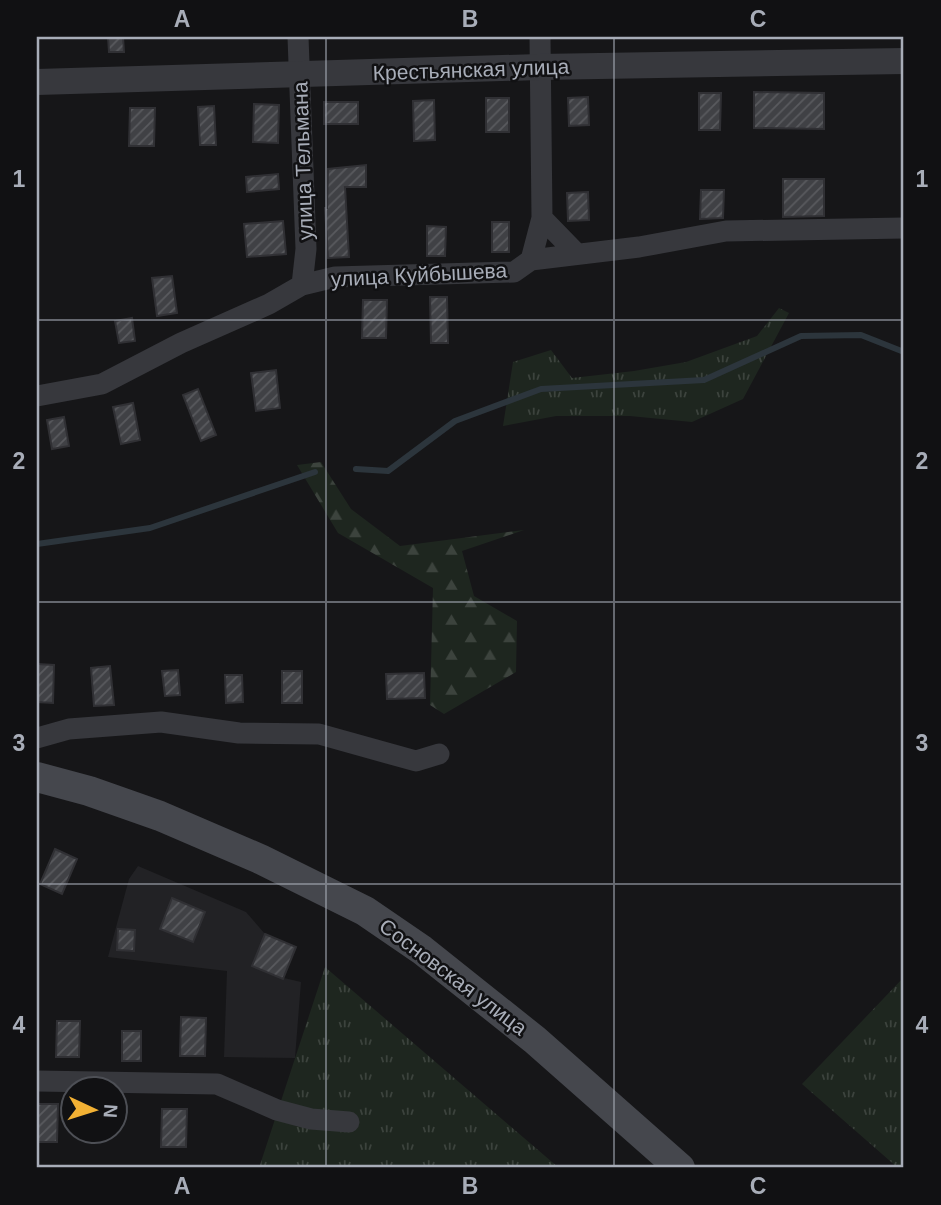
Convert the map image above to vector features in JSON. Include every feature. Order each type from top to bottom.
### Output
[{"type":"main road","name":"Сосновская улица","points":[[37,777],[89,791],[160,816],[260,859],[365,911],[422,950],[535,1040],[680,1168]]},
{"type":"street","name":"улица Тельмана","points":[[298,37],[306,249],[302,285]]},
{"type":"street","points":[[531,260],[542,218],[540,37]]},
{"type":"street","name":"Крестьянская улица","points":[[37,82],[539,67],[904,61]]},
{"type":"street","points":[[542,218],[577,254]]},
{"type":"street","name":"улица Куйбышева","points":[[37,396],[102,384],[302,285],[335,277],[514,272],[531,260],[639,247],[726,231],[904,228]]},
{"type":"street","points":[[37,738],[69,729],[161,722],[239,733],[319,734],[416,761],[439,754]]},
{"type":"street","points":[[37,1081],[217,1084],[277,1110],[311,1119],[349,1122]]},
{"type":"shaded area","points":[[138,866],[246,912],[265,934],[296,947],[284,978],[301,982],[295,1058],[224,1057],[227,971],[108,957],[129,879]]},
{"type":"green space","points":[[779,308],[789,313],[743,399],[692,422],[630,416],[556,416],[503,426],[513,362],[551,350],[572,378],[686,362],[757,336]]},
{"type":"green space","points":[[321,462],[351,509],[400,546],[524,530],[462,551],[474,596],[517,621],[516,672],[444,714],[430,705],[433,588],[338,533],[297,465]]},
{"type":"green space","points":[[325,967],[559,1168],[259,1168]]},
{"type":"green space","points":[[904,977],[904,1168],[898,1168],[802,1084]]},
{"type":"building","points":[[108,37],[123,37],[124,52],[109,52]]},
{"type":"building","points":[[754,92],[824,93],[824,129],[754,128]]},
{"type":"building","points":[[699,93],[721,93],[720,130],[699,130]]},
{"type":"building","points":[[588,97],[589,125],[569,126],[568,98]]},
{"type":"building","points":[[486,98],[509,98],[509,132],[486,132]]},
{"type":"building","points":[[434,100],[435,140],[414,141],[413,101]]},
{"type":"building","points":[[324,102],[358,102],[358,124],[324,124]]},
{"type":"building","points":[[254,104],[279,105],[278,143],[253,142]]},
{"type":"building","points":[[214,106],[216,145],[200,145],[198,107]]},
{"type":"building","points":[[130,108],[155,108],[154,146],[129,146]]},
{"type":"building","points":[[366,165],[366,187],[345,187],[349,257],[328,258],[325,208],[328,169]]},
{"type":"building","points":[[278,174],[279,189],[247,192],[246,177]]},
{"type":"building","points":[[783,179],[824,179],[824,216],[783,217]]},
{"type":"building","points":[[701,190],[724,190],[723,218],[700,219]]},
{"type":"building","points":[[588,192],[589,220],[568,221],[567,193]]},
{"type":"building","points":[[283,221],[286,254],[247,257],[244,224]]},
{"type":"building","points":[[492,222],[509,222],[509,252],[492,252]]},
{"type":"building","points":[[427,226],[446,227],[445,256],[427,256]]},
{"type":"building","points":[[172,276],[177,313],[157,316],[152,278]]},
{"type":"building","points":[[430,297],[447,297],[448,343],[431,343]]},
{"type":"building","points":[[363,300],[387,300],[386,338],[362,338]]},
{"type":"building","points":[[132,318],[135,341],[119,343],[115,321]]},
{"type":"building","points":[[276,370],[280,408],[256,411],[251,373]]},
{"type":"building","points":[[198,389],[216,435],[201,441],[183,395]]},
{"type":"building","points":[[133,403],[140,440],[121,444],[113,407]]},
{"type":"building","points":[[64,417],[69,446],[52,449],[47,420]]},
{"type":"building","points":[[37,664],[54,665],[53,703],[37,702]]},
{"type":"building","points":[[110,666],[114,705],[94,706],[91,668]]},
{"type":"building","points":[[178,670],[180,695],[165,696],[162,671]]},
{"type":"building","points":[[282,671],[302,671],[302,703],[282,703]]},
{"type":"building","points":[[424,673],[425,698],[387,699],[386,674]]},
{"type":"building","points":[[225,675],[242,675],[243,702],[226,703]]},
{"type":"building","points":[[55,849],[77,859],[62,894],[40,884]]},
{"type":"building","points":[[172,898],[205,912],[193,942],[160,929]]},
{"type":"building","points":[[118,929],[135,930],[134,951],[117,950]]},
{"type":"building","points":[[265,934],[296,947],[283,979],[252,966]]},
{"type":"building","points":[[181,1017],[206,1018],[205,1056],[180,1056]]},
{"type":"building","points":[[57,1021],[80,1021],[79,1057],[56,1057]]},
{"type":"building","points":[[122,1031],[141,1031],[141,1061],[122,1061]]},
{"type":"building","points":[[37,1104],[58,1104],[57,1142],[37,1142]]},
{"type":"building","points":[[162,1109],[187,1109],[186,1147],[161,1147]]},
{"type":"waterway","points":[[356,469],[388,471],[455,421],[541,389],[704,380],[801,336],[861,335],[904,352]]},
{"type":"waterway","points":[[37,544],[150,528],[315,472]]}]
